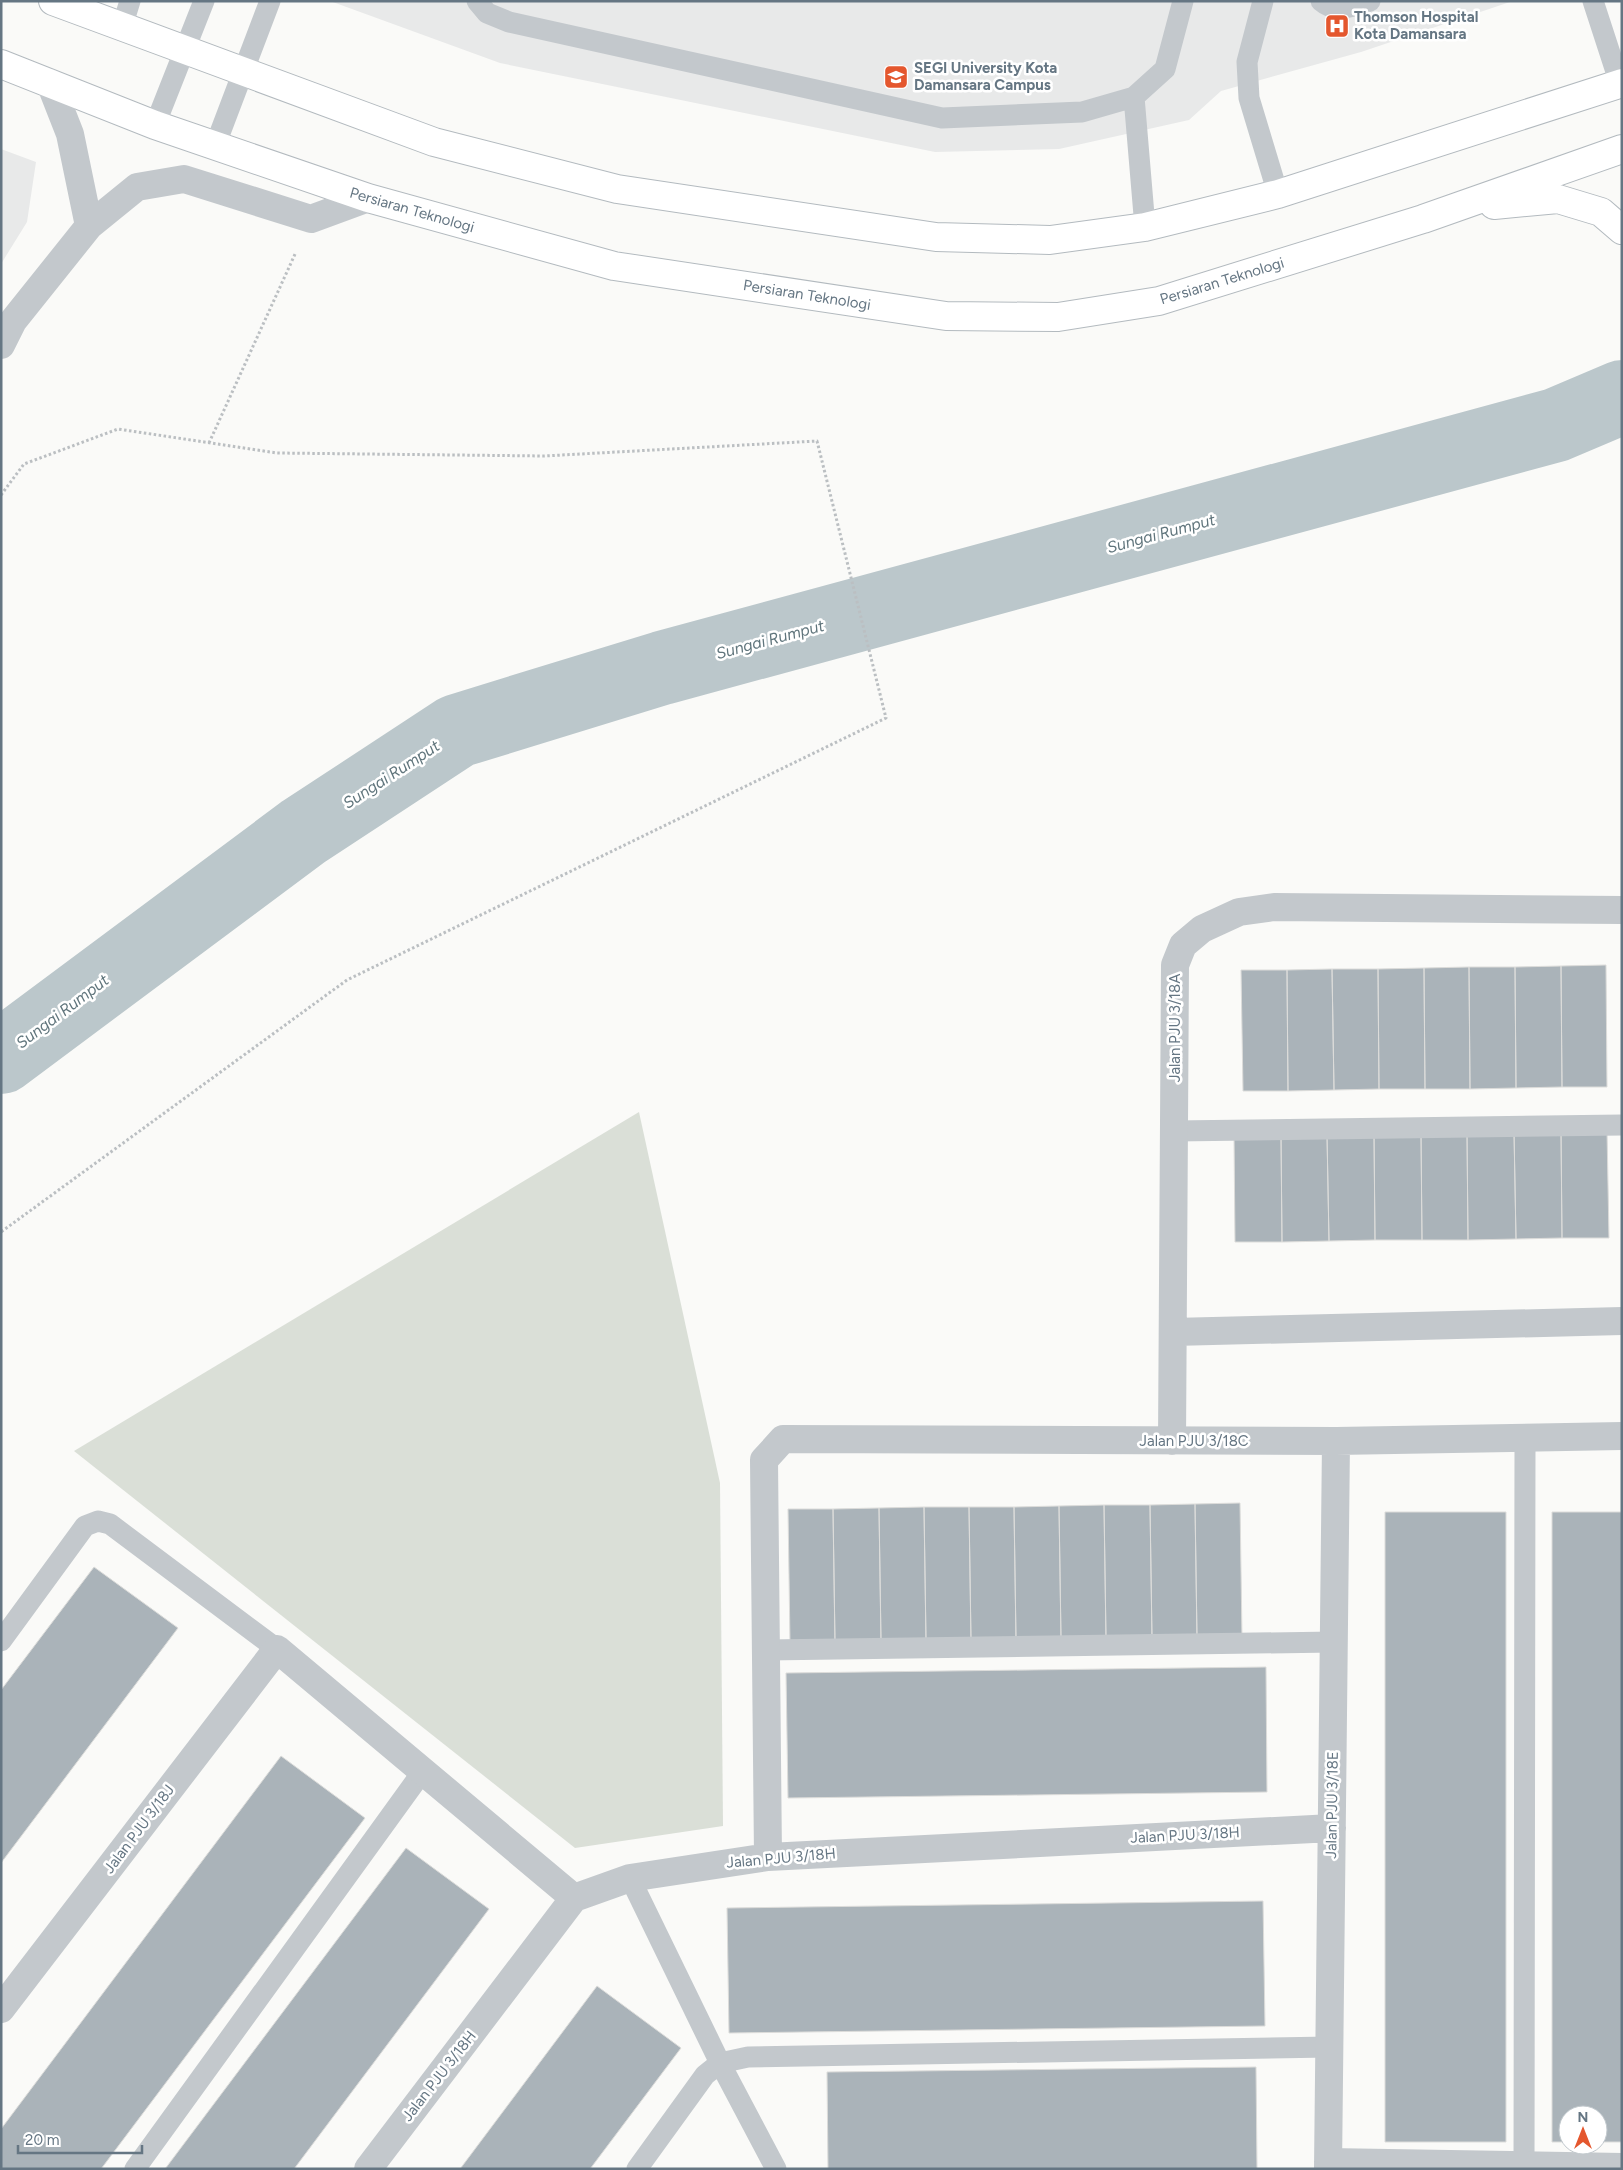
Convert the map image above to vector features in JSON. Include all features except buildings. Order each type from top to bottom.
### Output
[{"type":"street","points":[[53,1],[434,142],[617,189],[936,237],[1050,240],[1145,227],[1278,194],[1621,85]]},
{"type":"street","name":"Persiaran Teknologi","points":[[1,64],[155,125],[368,198],[614,266],[946,316],[1058,317],[1159,301],[1423,218],[1622,149]]},
{"type":"street","points":[[50,83],[70,134],[89,226]]},
{"type":"street","points":[[5,328],[89,226],[137,186],[184,179],[310,219],[368,198]]},
{"type":"street","points":[[1423,218],[1503,204],[1558,200],[1600,212],[1622,230]]},
{"type":"street","name":"Jalan PJU 3/18A","points":[[1172,1440],[1175,965],[1183,945],[1202,929],[1239,912],[1274,908],[1622,910]]},
{"type":"street","points":[[1173,1332],[1622,1321]]},
{"type":"street","name":"Jalan PJU 3/18C","points":[[766,1650],[764,1460],[783,1438],[1336,1441],[1622,1436]]},
{"type":"street","name":"Jalan PJU 3/18E","points":[[1328,2166],[1336,1441]]},
{"type":"street","points":[[277,1649],[574,1898]]},
{"type":"street","name":"Jalan PJU 3/18J","points":[[1,2009],[277,1649]]},
{"type":"street","points":[[766,1650],[768,1856]]},
{"type":"street","name":"Jalan PJU 3/18H","points":[[368,2169],[574,1898],[630,1878],[768,1856],[1332,1828]]},
{"type":"street","points":[[1328,2166],[1622,2167]]},
{"type":"lane","points":[[122,26],[130,1]]},
{"type":"lane","points":[[155,125],[204,1]]},
{"type":"lane","points":[[215,146],[270,1]]},
{"type":"lane","points":[[477,1],[487,13],[509,22],[942,118],[1082,112],[1134,97],[1165,69],[1183,1]]},
{"type":"lane","points":[[1263,1],[1247,62],[1249,98],[1278,194]]},
{"type":"lane","points":[[1321,1],[1328,8],[1342,10],[1370,1]]},
{"type":"lane","points":[[1593,1],[1621,85]]},
{"type":"lane","points":[[1134,97],[1145,227]]},
{"type":"lane","points":[[1174,1132],[1622,1125]]},
{"type":"lane","points":[[1524,1438],[1524,2167]]},
{"type":"lane","points":[[1,1640],[85,1526],[98,1521],[110,1524],[277,1649]]},
{"type":"lane","points":[[766,1650],[1334,1642]]},
{"type":"lane","points":[[135,2169],[423,1771]]},
{"type":"lane","points":[[630,1878],[720,2064],[776,2169]]},
{"type":"lane","points":[[637,2169],[705,2075],[720,2064],[748,2057],[1330,2047]]},
{"type":"path","points":[[209,442],[310,219]]},
{"type":"path","points":[[1,495],[24,464],[118,429],[277,453],[544,456],[817,441],[886,718],[348,980],[1,1232]]},
{"type":"shaded area","name":"SEGI University Kota Damansara Campus","points":[[330,1],[1513,1],[1361,52],[1221,91],[1189,120],[1059,149],[935,152],[500,63]]},
{"type":"shaded area","points":[[1,149],[36,162],[27,222],[1,264]]},
{"type":"shaded area","points":[[639,1112],[720,1483],[723,1826],[575,1848],[74,1451]]},
{"type":"waterway","name":"Sungai Rumput","points":[[1,1057],[303,832],[457,731],[662,668],[1556,425],[1622,397]]},
{"type":"place","name":"Thomson Hospital Kota Damansara","points":[[1337,26]]},
{"type":"place","name":"SEGI University Kota Damansara Campus","points":[[896,77]]}]
